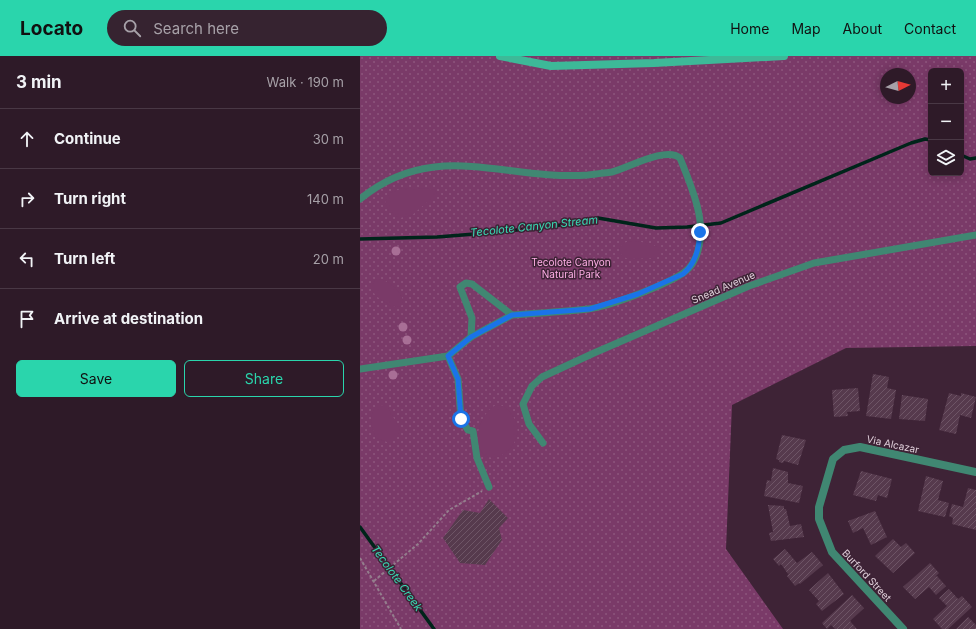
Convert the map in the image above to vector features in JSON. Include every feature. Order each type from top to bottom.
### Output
[{"type":"main road","points":[[500,56],[551,66],[654,63],[784,56]]},
{"type":"street","name":"Via Alcazar","points":[[819,507],[833,459],[844,450],[860,447],[976,472]]},
{"type":"street","name":"Burford Street","points":[[819,507],[819,519],[832,552],[903,629]]},
{"type":"lane","points":[[360,199],[387,182],[416,170],[437,165],[457,165],[561,175],[586,175],[612,172],[629,164],[671,154],[680,158],[692,187],[698,211],[700,232],[700,246],[689,269],[683,274],[638,294],[590,309],[512,315],[471,337],[448,356],[360,369]]},
{"type":"lane","name":"Snead Avenue","points":[[542,443],[529,424],[523,404],[532,386],[542,378],[594,353],[750,286],[814,263],[976,234]]},
{"type":"lane","points":[[471,337],[472,318],[460,290],[463,284],[472,284],[512,315]]},
{"type":"lane","points":[[448,356],[458,379],[461,419],[468,430],[473,431],[477,458],[489,487]]},
{"type":"path","points":[[374,581],[418,544],[449,510],[465,499],[489,487]]},
{"type":"path","points":[[360,558],[401,629]]},
{"type":"green space","name":"Tecolote Canyon Natural Park","points":[[360,56],[976,56],[976,346],[846,348],[732,405],[726,549],[783,629],[360,629]]},
{"type":"green space","points":[[403,188],[433,189],[437,194],[412,215],[400,218],[389,211],[385,202],[390,193]]},
{"type":"green space","points":[[635,241],[652,244],[659,249],[659,253],[656,258],[628,259],[622,256],[619,250],[621,245],[627,242]]},
{"type":"green space","points":[[378,279],[386,281],[397,290],[403,300],[401,306],[392,307],[376,296],[372,290],[372,285],[375,280]]},
{"type":"green space","points":[[382,405],[388,408],[400,429],[397,437],[387,442],[376,438],[372,424],[372,412],[374,409]]},
{"type":"green space","points":[[497,405],[505,407],[512,414],[516,423],[517,432],[516,440],[506,453],[501,456],[491,458],[486,456],[481,451],[478,445],[478,437],[479,429],[486,414],[491,408]]},
{"type":"building","points":[[873,374],[889,377],[887,388],[896,390],[891,419],[866,416]]},
{"type":"building","points":[[858,388],[860,411],[847,412],[848,416],[834,417],[832,390]]},
{"type":"building","points":[[949,393],[961,396],[961,393],[976,397],[971,418],[960,415],[956,434],[939,430]]},
{"type":"building","points":[[902,395],[928,399],[925,421],[899,419]]},
{"type":"building","points":[[782,435],[806,440],[798,465],[784,461],[783,463],[779,462],[779,460],[776,459]]},
{"type":"building","points":[[773,468],[788,472],[788,483],[803,486],[799,503],[764,496],[767,480],[771,481]]},
{"type":"building","points":[[861,471],[892,479],[887,498],[878,495],[876,501],[853,495]]},
{"type":"building","points":[[926,476],[943,481],[938,500],[949,503],[945,517],[918,511]]},
{"type":"building","points":[[968,488],[976,490],[976,530],[952,524],[953,518],[949,516],[952,504],[963,507]]},
{"type":"building","points":[[489,499],[508,518],[499,528],[502,540],[485,565],[460,563],[443,538],[463,510],[480,513]]},
{"type":"building","points":[[768,505],[784,506],[790,526],[801,524],[804,537],[771,541],[769,533],[773,532]]},
{"type":"building","points":[[875,511],[887,537],[871,545],[863,528],[853,533],[848,521]]},
{"type":"building","points":[[893,539],[901,547],[906,543],[915,553],[893,573],[875,556]]},
{"type":"building","points":[[785,549],[797,563],[812,552],[823,565],[800,584],[799,583],[795,586],[787,576],[790,572],[788,574],[781,564],[779,566],[773,559]]},
{"type":"building","points":[[930,563],[939,573],[935,577],[937,576],[946,586],[936,595],[929,587],[915,599],[903,587]]},
{"type":"building","points":[[828,573],[844,594],[822,611],[816,604],[819,601],[809,590]]},
{"type":"building","points":[[949,589],[958,599],[962,596],[972,607],[948,629],[942,629],[933,619],[947,606],[939,598]]},
{"type":"building","points":[[852,595],[864,608],[850,621],[857,629],[835,629],[831,625],[827,629],[822,623]]},
{"type":"building","points":[[968,617],[976,625],[976,629],[956,629]]},
{"type":"waterway","name":"Tecolote Canyon Stream","points":[[360,239],[437,237],[500,232],[560,225],[598,218],[656,228],[687,227],[721,223],[911,143],[928,140]]},
{"type":"waterway","name":"Tecolote Canyon Stream","points":[[964,156],[970,159],[976,158]]},
{"type":"waterway","name":"Tecolote Creek","points":[[360,527],[434,629]]},
{"type":"route","points":[[461,419],[458,379],[448,356],[471,337],[512,315],[590,309],[638,294],[683,274],[692,265],[700,246],[700,232]]}]
